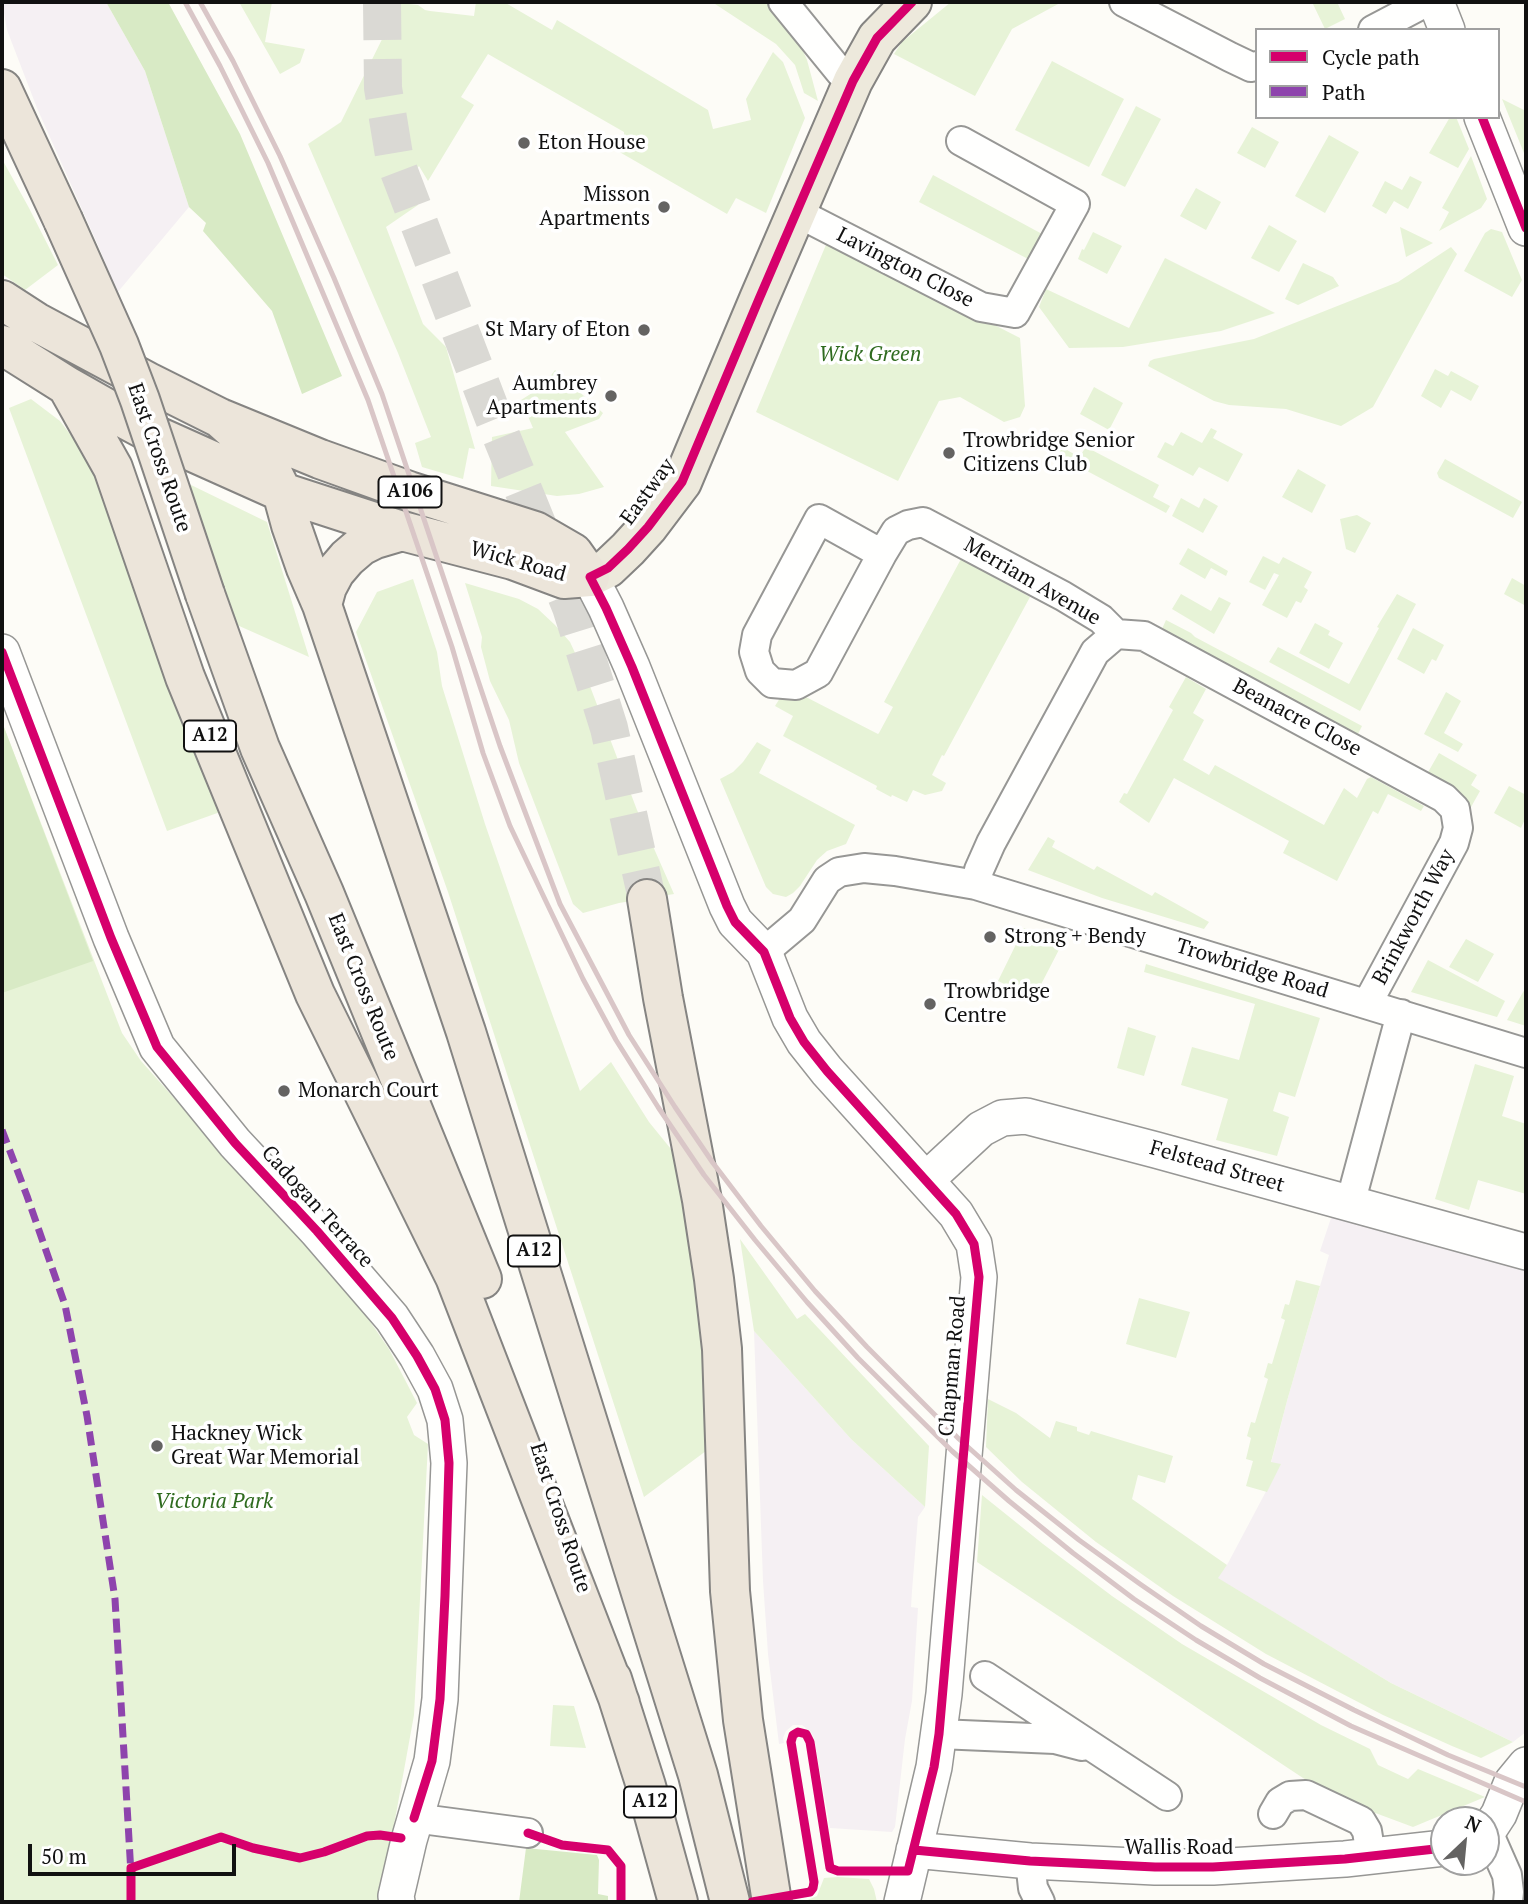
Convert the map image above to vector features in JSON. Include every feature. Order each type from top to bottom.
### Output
[{"type":"highway","name":"East Cross Route","points":[[2,89],[119,345],[260,748],[324,893],[486,1287],[646,1786],[678,1902]]},
{"type":"highway","name":"Wick Road","points":[[2,300],[47,328],[220,418],[396,487],[535,531],[573,553],[590,577]]},
{"type":"highway","name":"Wick Road","points":[[2,345],[67,386],[158,436],[282,492],[402,531],[487,552],[565,579],[590,577]]},
{"type":"highway","name":"A12","points":[[67,386],[113,468],[185,677],[316,994],[455,1277],[620,1703]]},
{"type":"highway","name":"A106","points":[[220,418],[255,449],[271,470],[282,492]]},
{"type":"highway","name":"A12","points":[[282,492],[478,1072],[698,1774],[730,1902]]},
{"type":"highway","points":[[322,605],[327,587],[347,558],[375,539],[402,531]]},
{"type":"highway","points":[[646,899],[702,1200],[714,1279],[722,1349],[730,1591],[743,1720],[772,1902]]},
{"type":"main road","name":"Eastway","points":[[590,577],[608,568],[628,549],[682,482],[853,81],[877,38],[912,2]]},
{"type":"street","points":[[783,2],[840,72],[853,81]]},
{"type":"street","points":[[1377,28],[1426,2]]},
{"type":"street","points":[[1436,2],[1446,28]]},
{"type":"street","points":[[1121,3],[1251,67],[1255,66]]},
{"type":"street","points":[[1483,119],[1526,228]]},
{"type":"street","name":"Lavington Close","points":[[796,212],[981,307],[1015,313],[1075,204],[961,141]]},
{"type":"street","name":"Merriam Avenue","points":[[882,554],[819,519],[757,635],[754,652],[760,671],[772,683],[796,685],[818,673],[897,531],[923,522],[1063,596],[1101,619],[1116,634],[1095,652],[990,843],[976,885]]},
{"type":"street","points":[[590,577],[632,667],[727,906],[735,922],[764,952]]},
{"type":"street","name":"Beanacre Close","points":[[1116,634],[1144,636],[1444,798],[1455,809],[1458,828]]},
{"type":"street","name":"Cadogan Terrace","points":[[2,652],[111,938],[157,1047],[235,1143],[317,1231],[392,1318],[435,1389],[445,1420],[449,1463],[440,1699],[432,1761],[414,1818],[396,1896],[397,1902]]},
{"type":"street","name":"Brinkworth Way","points":[[1367,1004],[1454,843],[1458,828]]},
{"type":"street","name":"Trowbridge Road","points":[[764,952],[802,920],[827,880],[839,872],[864,868],[895,871],[976,885],[1526,1053]]},
{"type":"street","name":"Chapman Road","points":[[764,952],[790,1018],[804,1042],[956,1214],[974,1244],[979,1277],[939,1734],[934,1767],[902,1902]]},
{"type":"street","points":[[1350,1204],[1401,1014]]},
{"type":"street","name":"Felstead Street","points":[[926,1180],[981,1129],[1002,1118],[1026,1116],[1526,1252]]},
{"type":"street","points":[[985,1676],[1167,1796]]},
{"type":"street","points":[[939,1734],[1055,1739],[1098,1750]]},
{"type":"street","points":[[1500,1812],[1512,1782],[1526,1765]]},
{"type":"street","points":[[1273,1814],[1280,1802],[1290,1796],[1306,1795],[1361,1821],[1367,1831],[1371,1856]]},
{"type":"street","points":[[414,1818],[528,1833]]},
{"type":"street","name":"Wallis Road","points":[[914,1850],[1030,1861],[1213,1867],[1430,1850]]},
{"type":"street","points":[[1500,1857],[1507,1875],[1508,1902]]},
{"type":"street","points":[[1030,1861],[1033,1888],[1040,1902]]},
{"type":"shaded area","points":[[2,2],[106,2],[145,71],[189,207],[117,293],[37,108],[7,30]]},
{"type":"shaded area","points":[[1332,1215],[1526,1269],[1526,1732],[1513,1742],[1391,1683],[1217,1578],[1227,1565],[1280,1465],[1271,1463],[1329,1255],[1320,1251]]},
{"type":"shaded area","points":[[754,1331],[851,1439],[925,1507],[918,1517],[912,1591],[911,1607],[918,1608],[912,1701],[895,1827],[892,1832],[830,1828],[811,1732],[802,1725],[793,1725],[786,1731],[784,1743],[779,1744],[768,1654],[763,1581]]},
{"type":"green space","points":[[106,2],[168,2],[240,134],[342,376],[302,394],[272,311],[203,231],[206,223],[189,207],[145,71]]},
{"type":"green space","points":[[239,2],[272,2],[265,42],[305,49],[300,63],[280,74]]},
{"type":"green space","points":[[476,2],[504,2],[552,30],[557,20],[708,110],[713,129],[751,120],[746,99],[773,52],[783,62],[805,118],[766,213],[736,198],[727,214],[616,150],[624,132],[488,54],[461,97],[474,105],[428,181],[419,166],[406,182],[418,205],[386,227],[423,324],[446,347],[475,449],[469,448],[463,479],[422,467],[415,443],[431,437],[308,144],[341,122],[400,3],[418,5],[430,11],[474,16]]},
{"type":"green space","points":[[712,2],[770,2],[795,33],[807,60],[818,101],[804,93],[795,65],[776,44]]},
{"type":"green space","points":[[951,2],[1060,3],[1012,29],[975,96],[894,54],[902,42]]},
{"type":"green space","points":[[1312,2],[1337,2],[1345,19],[1325,28]]},
{"type":"green space","points":[[1052,61],[1124,99],[1089,167],[1015,130]]},
{"type":"green space","points":[[1502,99],[1526,111],[1526,158]]},
{"type":"green space","points":[[1136,106],[1161,119],[1125,187],[1101,175]]},
{"type":"green space","points":[[1449,119],[1457,119],[1469,149],[1458,168],[1429,153]]},
{"type":"green space","points":[[1252,127],[1279,142],[1265,168],[1237,153]]},
{"type":"green space","points":[[1329,135],[1359,152],[1325,213],[1295,196]]},
{"type":"green space","points":[[1471,156],[1487,199],[1481,208],[1439,231],[1449,212],[1442,208]]},
{"type":"green space","points":[[2,159],[58,265],[25,290],[2,274]]},
{"type":"green space","points":[[933,175],[1044,235],[1030,260],[919,202]]},
{"type":"green space","points":[[1410,176],[1422,182],[1408,209],[1394,201],[1386,214],[1372,206],[1385,181],[1402,190]]},
{"type":"green space","points":[[1196,188],[1221,202],[1206,230],[1180,216]]},
{"type":"green space","points":[[1269,225],[1297,241],[1279,272],[1251,258]]},
{"type":"green space","points":[[1400,227],[1433,243],[1406,257]]},
{"type":"green space","points":[[1491,229],[1502,232],[1522,280],[1512,297],[1464,271],[1485,233]]},
{"type":"green space","points":[[1093,232],[1122,246],[1107,274],[1078,259]]},
{"type":"green space","name":"Wick Green","points":[[828,240],[1020,338],[1025,406],[1020,417],[1004,422],[960,397],[939,401],[898,481],[756,412]]},
{"type":"green space","points":[[1451,247],[1457,254],[1373,407],[1341,426],[1286,409],[1229,405],[1214,401],[1148,366],[1154,359],[1254,339],[1398,282]]},
{"type":"green space","points":[[1165,258],[1275,313],[1221,331],[1123,347],[1069,348],[1039,307],[1046,289],[1129,328]]},
{"type":"green space","points":[[1303,263],[1333,277],[1339,286],[1298,305],[1285,299]]},
{"type":"green space","points":[[1435,369],[1448,376],[1451,371],[1479,386],[1471,401],[1451,390],[1441,408],[1421,396]]},
{"type":"green space","points":[[555,370],[603,413],[599,419],[565,432],[604,487],[579,494],[557,496],[491,486],[492,437],[533,428],[521,400],[543,386]]},
{"type":"green space","points":[[1094,387],[1123,403],[1109,430],[1080,414]]},
{"type":"green space","points":[[31,399],[60,421],[88,464],[99,466],[223,811],[167,831],[9,408]]},
{"type":"green space","points":[[1211,428],[1217,431],[1213,438],[1243,454],[1228,482],[1199,467],[1193,476],[1157,457],[1165,442],[1173,446],[1181,432],[1202,443]]},
{"type":"green space","points":[[1062,447],[1079,457],[1086,447],[1159,485],[1153,497],[1170,506],[1166,513],[1057,455]]},
{"type":"green space","points":[[1445,459],[1522,502],[1513,518],[1439,478],[1437,473]]},
{"type":"green space","points":[[1298,469],[1326,485],[1312,513],[1282,497]]},
{"type":"green space","points":[[189,484],[267,522],[309,657],[237,625]]},
{"type":"green space","points":[[1181,498],[1199,508],[1204,498],[1218,506],[1203,533],[1172,516]]},
{"type":"green space","points":[[1357,515],[1371,523],[1355,553],[1346,549],[1340,519]]},
{"type":"green space","points":[[1188,548],[1228,571],[1226,576],[1211,568],[1205,579],[1179,564]]},
{"type":"green space","points":[[1263,556],[1279,564],[1283,557],[1312,572],[1304,587],[1308,590],[1301,603],[1296,601],[1287,618],[1262,605],[1279,575],[1274,573],[1265,590],[1249,582]]},
{"type":"green space","points":[[961,559],[1030,597],[932,775],[946,783],[942,791],[925,795],[913,790],[907,802],[892,795],[891,797],[876,789],[877,786],[783,736],[793,716],[775,706],[780,698],[802,695],[878,734],[893,707],[884,702]]},
{"type":"green space","points":[[1512,578],[1526,586],[1526,606],[1504,594]]},
{"type":"green space","points":[[413,579],[437,652],[442,686],[485,824],[580,1091],[611,1062],[649,1122],[688,1170],[705,1319],[710,1448],[644,1497],[448,892],[356,632],[377,592]]},
{"type":"green space","points":[[465,583],[519,599],[538,609],[570,642],[588,681],[637,810],[674,894],[619,903],[583,913],[573,904],[519,763],[509,720],[490,681],[481,647],[482,637]]},
{"type":"green space","points":[[1181,594],[1211,611],[1219,597],[1231,603],[1214,634],[1172,609]]},
{"type":"green space","points":[[1397,594],[1416,604],[1360,711],[1269,662],[1278,647],[1349,684],[1379,628],[1377,627]]},
{"type":"green space","points":[[1166,620],[1362,726],[1358,734],[1162,629]]},
{"type":"green space","points":[[1315,623],[1330,631],[1328,635],[1343,643],[1329,669],[1299,653]]},
{"type":"green space","points":[[1413,628],[1444,645],[1436,661],[1432,659],[1424,674],[1397,659]]},
{"type":"green space","points":[[1186,677],[1206,689],[1193,713],[1204,720],[1183,760],[1209,775],[1215,765],[1324,825],[1344,788],[1357,798],[1367,779],[1371,777],[1424,806],[1421,811],[1388,794],[1378,814],[1373,811],[1337,881],[1283,853],[1289,841],[1174,778],[1149,823],[1119,802],[1124,793],[1127,794],[1173,710],[1169,707]]},
{"type":"green space","points":[[1446,692],[1461,701],[1444,733],[1463,744],[1458,752],[1424,734]]},
{"type":"green space","name":"Victoria Park","points":[[2,722],[122,1033],[141,1061],[358,1304],[389,1349],[417,1403],[407,1417],[414,1435],[428,1444],[414,1715],[380,1902],[2,1902]]},
{"type":"green space","points":[[2,722],[93,961],[2,993]]},
{"type":"green space","points":[[757,742],[771,750],[759,773],[855,825],[846,844],[827,851],[817,860],[800,886],[786,897],[773,894],[766,887],[720,779],[743,762]]},
{"type":"green space","points":[[1439,753],[1477,775],[1471,785],[1480,791],[1466,816],[1427,774]]},
{"type":"green space","points":[[1509,786],[1526,795],[1526,817],[1521,828],[1494,813]]},
{"type":"green space","points":[[1048,837],[1055,841],[1052,847],[1094,870],[1097,866],[1152,896],[1155,892],[1209,922],[1204,929],[1102,898],[1028,870]]},
{"type":"green space","points":[[1024,928],[1064,940],[1034,998],[998,981]]},
{"type":"green space","points":[[1466,939],[1494,954],[1478,982],[1449,967]]},
{"type":"green space","points":[[1428,960],[1505,1001],[1497,1017],[1411,992]]},
{"type":"green space","points":[[1146,964],[1320,1018],[1295,1097],[1279,1092],[1273,1111],[1289,1117],[1277,1156],[1216,1140],[1228,1099],[1181,1085],[1192,1047],[1239,1060],[1255,1004],[1144,972]]},
{"type":"green space","points":[[1526,987],[1526,1026],[1507,1020]]},
{"type":"green space","points":[[1128,1027],[1156,1036],[1144,1076],[1117,1068]]},
{"type":"green space","points":[[1475,1064],[1514,1076],[1502,1116],[1526,1124],[1526,1194],[1478,1180],[1469,1210],[1435,1199]]},
{"type":"green space","points":[[740,1239],[797,1319],[805,1314],[929,1446],[925,1507],[851,1439],[754,1331]]},
{"type":"green space","points":[[1296,1280],[1320,1286],[1271,1462],[1281,1464],[1267,1492],[1246,1486],[1253,1461],[1246,1459],[1251,1438],[1247,1436],[1251,1422],[1255,1423],[1268,1379],[1264,1377],[1268,1363],[1272,1364],[1285,1320],[1281,1318],[1285,1304],[1289,1305]]},
{"type":"green space","points":[[1139,1298],[1190,1312],[1176,1358],[1126,1344]]},
{"type":"green space","points":[[988,1399],[1016,1413],[1050,1438],[1056,1421],[1077,1427],[1077,1431],[1089,1435],[1091,1431],[1173,1456],[1165,1483],[1138,1475],[1132,1499],[1227,1565],[1218,1578],[1391,1683],[1513,1742],[1481,1758],[1452,1746],[1383,1715],[1266,1654],[1173,1596],[1096,1542],[1022,1482],[986,1447]]},
{"type":"green space","points":[[982,1495],[1112,1596],[1182,1644],[1321,1725],[1370,1749],[1378,1765],[1408,1779],[1418,1769],[1485,1797],[1463,1806],[1430,1806],[1430,1820],[1413,1827],[1370,1811],[1303,1778],[977,1562]]},
{"type":"green space","points":[[553,1705],[574,1706],[586,1748],[550,1746]]},
{"type":"green space","points":[[526,1848],[597,1855],[598,1894],[608,1896],[608,1902],[519,1902]]},
{"type":"green space","points":[[824,1878],[869,1879],[877,1902],[805,1902],[817,1896]]},
{"type":"tunnel","points":[[382,2],[383,88],[395,161],[493,416],[571,607],[609,728],[647,899]]},
{"type":"railway","points":[[185,2],[268,163],[368,400],[452,647],[483,753],[510,826],[583,979],[616,1040],[704,1175],[807,1302],[858,1358],[952,1451],[1073,1553],[1134,1599],[1260,1678],[1351,1726],[1526,1802]]},
{"type":"railway","points":[[200,2],[280,156],[382,394],[500,746],[560,904],[629,1035],[713,1163],[815,1291],[867,1347],[959,1439],[1016,1490],[1079,1540],[1201,1626],[1264,1664],[1448,1755],[1526,1787]]},
{"type":"marked path","points":[[2,1130],[65,1305],[87,1416],[115,1599],[131,1874]]},
{"type":"cycle path","points":[[752,1902],[810,1892],[813,1888],[791,1742],[793,1735],[798,1732],[806,1734],[810,1742],[830,1868],[838,1871],[908,1871],[934,1767],[939,1734],[979,1277],[974,1244],[956,1214],[804,1042],[790,1018],[764,952],[735,922],[632,667],[590,577],[608,568],[628,549],[682,482],[853,81],[877,38],[912,2]]},
{"type":"cycle path","points":[[1483,119],[1526,228]]},
{"type":"cycle path","points":[[2,652],[111,938],[157,1047],[235,1143],[317,1231],[392,1318],[435,1389],[445,1420],[449,1463],[440,1699],[432,1761],[414,1818]]},
{"type":"cycle path","points":[[528,1833],[562,1845],[608,1850],[621,1866],[621,1902]]},
{"type":"cycle path","points":[[131,1902],[131,1868],[221,1837],[253,1848],[300,1858],[367,1836],[401,1838]]},
{"type":"cycle path","points":[[914,1850],[1030,1861],[1213,1867],[1345,1859],[1430,1850]]},
{"type":"place","name":"Eton House","points":[[524,143]]},
{"type":"place","name":"Misson Apartments","points":[[664,207]]},
{"type":"place","name":"St Mary of Eton","points":[[644,330]]},
{"type":"place","name":"Aumbrey Apartments","points":[[611,396]]},
{"type":"place","name":"Trowbridge Senior Citizens Club","points":[[949,453]]},
{"type":"place","name":"Strong + Bendy","points":[[990,937]]},
{"type":"place","name":"Trowbridge Centre","points":[[930,1004]]},
{"type":"place","name":"Monarch Court","points":[[284,1091]]},
{"type":"place","name":"Hackney Wick Great War Memorial","points":[[157,1446]]}]
